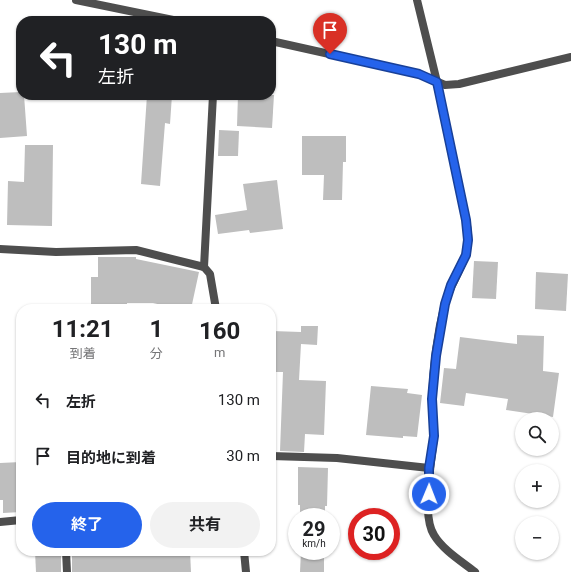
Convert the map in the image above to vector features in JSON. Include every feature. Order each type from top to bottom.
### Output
[{"type":"street","points":[[76,0],[154,16]]},
{"type":"street","points":[[417,0],[437,82],[466,220],[468,240],[466,255],[451,285],[440,334],[432,399],[434,436],[429,468],[429,522],[434,535],[444,547],[474,572]]},
{"type":"street","points":[[276,42],[419,74],[445,85],[460,84],[571,57]]},
{"type":"street","points":[[204,267],[213,100]]},
{"type":"street","points":[[0,249],[56,252],[136,250],[204,267],[210,274],[215,304]]},
{"type":"street","points":[[276,456],[337,458],[429,468]]},
{"type":"street","points":[[0,522],[16,520]]},
{"type":"street","points":[[66,556],[67,572]]},
{"type":"street","points":[[244,556],[246,572]]},
{"type":"building","points":[[16,92],[16,100],[24,100],[27,136],[0,138],[0,93]]},
{"type":"building","points":[[147,100],[172,100],[170,124],[165,123],[160,186],[141,184]]},
{"type":"building","points":[[238,100],[274,100],[272,128],[237,126]]},
{"type":"building","points":[[219,130],[239,131],[238,156],[218,156]]},
{"type":"building","points":[[302,136],[346,136],[346,162],[343,162],[342,200],[323,200],[324,175],[302,175]]},
{"type":"building","points":[[25,145],[53,145],[52,226],[7,225],[8,181],[24,182]]},
{"type":"building","points":[[277,180],[283,229],[250,233],[249,230],[218,234],[215,215],[247,210],[243,184]]},
{"type":"building","points":[[98,257],[136,257],[136,259],[199,272],[192,304],[91,304],[91,277],[98,277]]},
{"type":"building","points":[[474,261],[498,262],[496,299],[472,298]]},
{"type":"building","points":[[536,272],[568,274],[566,311],[535,309]]},
{"type":"building","points":[[301,326],[318,326],[317,345],[301,344],[299,380],[326,381],[324,435],[305,434],[304,452],[280,451],[283,372],[276,372],[276,331],[301,332]]},
{"type":"building","points":[[517,335],[544,336],[543,371],[559,373],[554,412],[519,412],[506,410],[508,399],[466,393],[464,406],[440,403],[444,368],[456,369],[460,337],[517,344]]},
{"type":"building","points":[[371,386],[408,389],[407,393],[422,395],[417,437],[403,436],[403,438],[366,435]]},
{"type":"building","points":[[16,462],[16,512],[3,513],[3,500],[0,500],[0,463]]},
{"type":"building","points":[[298,467],[328,468],[327,506],[325,506],[325,508],[300,508],[300,505],[298,505]]},
{"type":"building","points":[[35,556],[61,556],[61,572],[36,572]]},
{"type":"building","points":[[72,556],[190,556],[191,572],[72,572]]},
{"type":"building","points":[[301,560],[324,560],[324,572],[300,572]]},
{"type":"route","points":[[330,54],[419,74],[437,82],[466,220],[468,240],[466,255],[451,285],[445,304],[436,356],[432,399],[434,436],[429,468],[429,494]]}]
